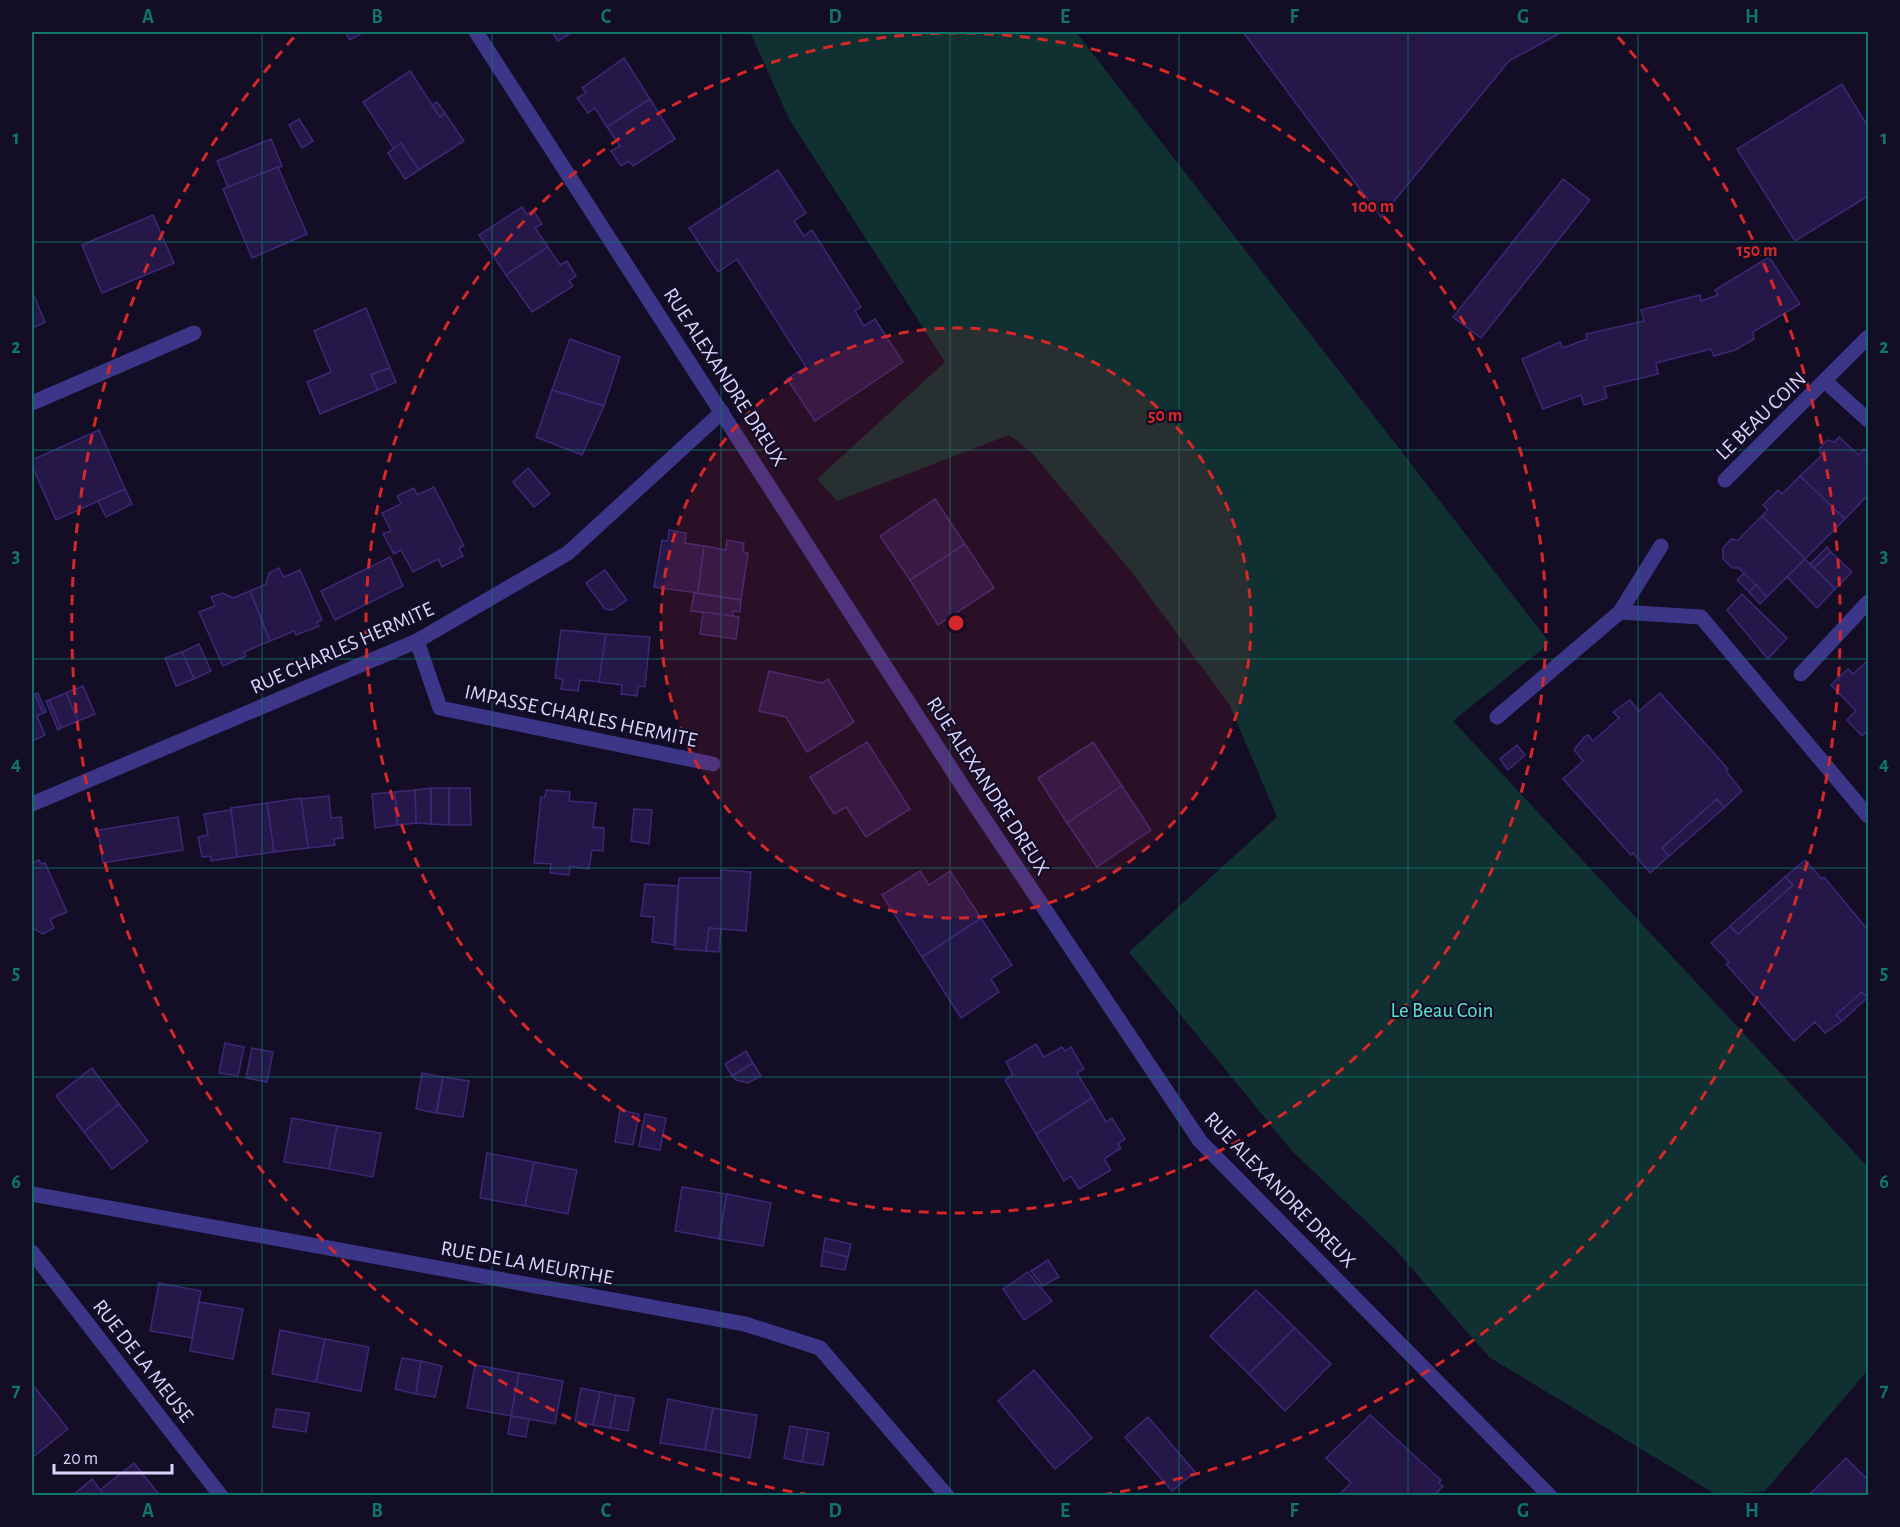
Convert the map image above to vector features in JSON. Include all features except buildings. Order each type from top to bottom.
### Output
[{"type":"street","name":"RUE ALEXANDRE DREUX","points":[[476,32],[976,807],[1200,1142],[1550,1496]]},
{"type":"street","points":[[32,403],[194,333]]},
{"type":"street","name":"LE BEAU COIN","points":[[1725,480],[1869,337]]},
{"type":"street","name":"LE BEAU COIN","points":[[1826,382],[1869,420]]},
{"type":"street","name":"RUE CHARLES HERMITE","points":[[32,804],[417,641],[568,553],[723,412]]},
{"type":"street","points":[[1497,717],[1620,612],[1661,546]]},
{"type":"street","points":[[1801,674],[1869,602]]},
{"type":"street","points":[[1620,612],[1701,616],[1869,816]]},
{"type":"street","name":"IMPASSE CHARLES HERMITE","points":[[417,641],[440,708],[713,764]]},
{"type":"street","name":"RUE DE LA MEURTHE","points":[[32,1194],[745,1324],[820,1348],[947,1496]]},
{"type":"street","name":"RUE DE LA MEUSE","points":[[32,1252],[221,1496]]},
{"type":"green space","name":"Le Beau Coin","points":[[750,32],[1076,32],[1550,643],[1453,721],[1868,1167],[1868,1370],[1765,1491],[1717,1495],[1489,1357],[1394,1248],[1292,1151],[1129,952],[1277,817],[1229,704],[1130,570],[1031,452],[1009,435],[837,501],[817,479],[945,362],[789,119]]}]
